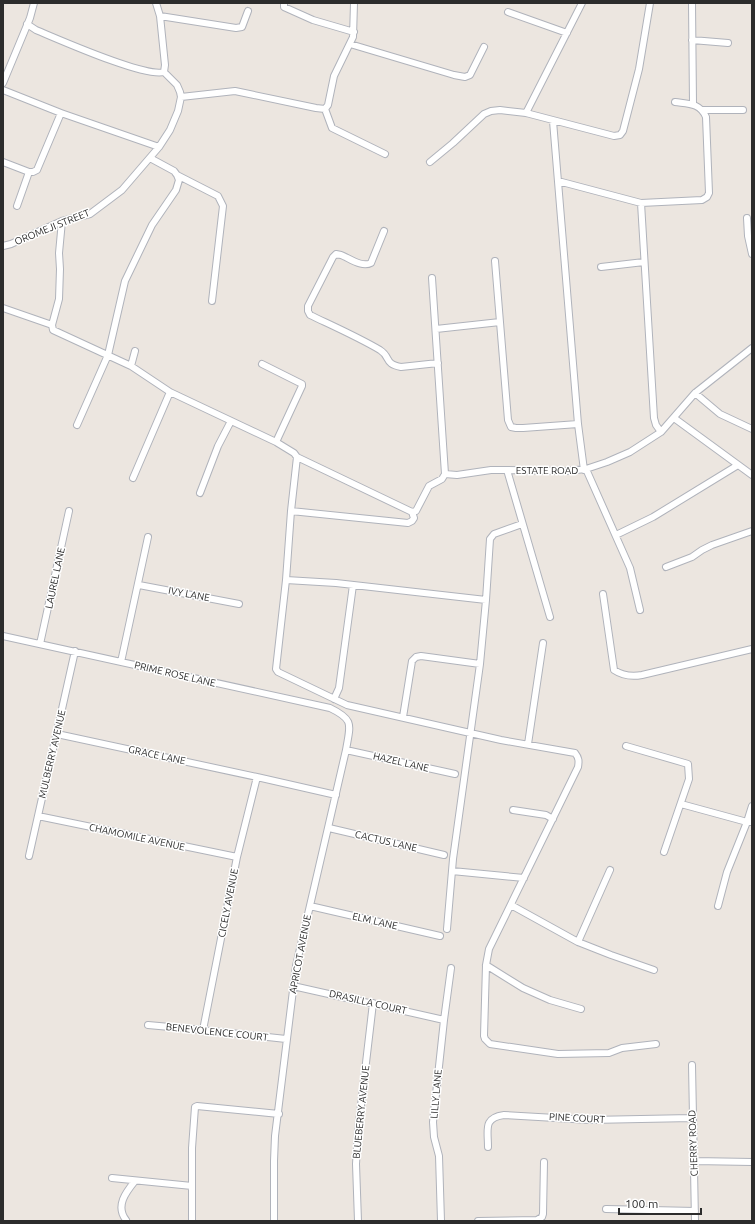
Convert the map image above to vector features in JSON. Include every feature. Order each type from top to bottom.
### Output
[{"type":"street","points":[[3,84],[34,3]]},
{"type":"street","points":[[156,3],[160,16],[165,65],[164,72]]},
{"type":"street","points":[[284,3],[284,7],[313,20],[354,32]]},
{"type":"street","points":[[325,109],[328,105],[334,76],[350,44],[354,32],[354,3]]},
{"type":"street","points":[[526,113],[582,3]]},
{"type":"street","points":[[430,162],[484,114],[491,111],[500,110],[526,113],[614,136],[620,135],[623,131],[639,69],[650,3]]},
{"type":"street","points":[[692,3],[693,104]]},
{"type":"street","points":[[160,16],[236,28],[242,27],[248,11]]},
{"type":"street","points":[[508,12],[567,33]]},
{"type":"street","points":[[27,24],[36,30],[128,66],[159,74],[164,72]]},
{"type":"street","points":[[692,40],[728,43]]},
{"type":"street","points":[[350,44],[465,77],[470,75],[484,47]]},
{"type":"street","points":[[164,72],[177,85],[181,97],[235,91],[325,109]]},
{"type":"street","points":[[3,90],[61,113],[159,147]]},
{"type":"street","name":"OROMEJI STREET","points":[[3,246],[11,244],[62,221],[90,214],[122,190],[159,147],[170,130],[178,111],[181,97]]},
{"type":"street","points":[[675,102],[693,104],[703,110],[743,110]]},
{"type":"street","points":[[325,109],[332,128],[385,154]]},
{"type":"street","points":[[558,181],[641,203],[702,200],[707,197],[709,193],[706,117],[703,110]]},
{"type":"street","points":[[3,162],[29,172],[37,170],[61,113]]},
{"type":"street","points":[[553,121],[578,424],[585,469],[630,568],[640,610]]},
{"type":"street","points":[[150,158],[174,171],[177,175],[218,196],[223,206],[212,301]]},
{"type":"street","points":[[17,206],[29,172]]},
{"type":"street","points":[[77,424],[108,355],[125,281],[152,225],[176,190],[179,180],[177,175]]},
{"type":"street","points":[[641,203],[654,418],[661,432]]},
{"type":"street","points":[[747,218],[748,236],[752,254]]},
{"type":"street","points":[[62,221],[59,253],[60,269],[58,299],[52,325],[53,330],[131,366],[170,392],[276,442],[297,457],[412,512],[414,518],[412,522],[408,523],[290,511]]},
{"type":"street","points":[[384,231],[371,263],[368,265],[340,255],[336,254],[333,256],[308,306],[308,311],[310,314],[381,351],[390,363],[396,366],[401,367],[438,364]]},
{"type":"street","points":[[495,261],[508,420],[511,427],[523,428],[578,424]]},
{"type":"street","points":[[601,267],[644,262]]},
{"type":"street","points":[[412,512],[416,511],[429,486],[442,479],[445,474],[432,278]]},
{"type":"street","points":[[3,308],[52,325]]},
{"type":"street","points":[[436,330],[500,322]]},
{"type":"street","name":"ESTATE ROAD","points":[[445,474],[458,475],[491,470],[566,471],[585,469],[630,452],[661,432],[695,393],[752,349]]},
{"type":"street","points":[[131,366],[135,351]]},
{"type":"street","points":[[262,364],[302,384],[276,442]]},
{"type":"street","points":[[133,478],[170,392]]},
{"type":"street","points":[[695,393],[720,414],[752,429]]},
{"type":"street","points":[[674,418],[752,475]]},
{"type":"street","points":[[200,493],[218,446],[231,420]]},
{"type":"street","points":[[297,457],[290,511],[286,580],[276,669],[278,672],[347,705],[501,740],[575,753],[578,757],[578,767],[554,819],[489,949],[486,965],[485,1039],[490,1044],[558,1054],[609,1053],[622,1048],[656,1044]]},
{"type":"street","points":[[616,535],[653,517],[738,465]]},
{"type":"street","points":[[507,470],[550,617]]},
{"type":"street","name":"LAUREL LANE","points":[[40,644],[70,511]]},
{"type":"street","points":[[447,928],[452,871],[480,664],[490,539],[494,534],[522,524]]},
{"type":"street","points":[[666,567],[692,557],[712,545],[752,531]]},
{"type":"street","points":[[121,662],[139,585],[148,537]]},
{"type":"street","points":[[286,580],[336,583],[486,600]]},
{"type":"street","name":"IVY LANE","points":[[139,585],[239,604]]},
{"type":"street","points":[[334,699],[339,688],[352,585]]},
{"type":"street","points":[[603,594],[614,670],[620,674],[642,676],[752,649]]},
{"type":"street","name":"PRIME ROSE LANE","points":[[3,636],[330,708],[345,716]]},
{"type":"street","points":[[528,744],[543,642]]},
{"type":"street","name":"MULBERRY AVENUE","points":[[29,856],[75,652]]},
{"type":"street","points":[[403,717],[412,661],[416,657],[422,656],[480,664]]},
{"type":"street","name":"APRICOT AVENUE","points":[[274,1221],[275,1136],[279,1114],[293,986],[296,966],[346,750],[350,727],[345,716]]},
{"type":"street","name":"GRACE LANE","points":[[57,734],[336,795]]},
{"type":"street","points":[[626,746],[688,764],[689,778],[664,852]]},
{"type":"street","name":"HAZEL LANE","points":[[346,750],[455,774]]},
{"type":"street","name":"CICELY AVENUE","points":[[203,1030],[237,858],[257,777]]},
{"type":"street","points":[[681,804],[749,822]]},
{"type":"street","points":[[718,906],[727,872],[749,822],[752,806]]},
{"type":"street","points":[[513,810],[546,815],[554,819]]},
{"type":"street","name":"CHAMOMILE AVENUE","points":[[38,816],[237,858]]},
{"type":"street","name":"CACTUS LANE","points":[[329,828],[444,855]]},
{"type":"street","points":[[578,942],[610,870]]},
{"type":"street","points":[[452,871],[524,878]]},
{"type":"street","points":[[511,905],[578,942],[654,970]]},
{"type":"street","name":"ELM LANE","points":[[310,906],[440,936]]},
{"type":"street","points":[[486,965],[523,988],[550,1000],[581,1009]]},
{"type":"street","name":"LILLY LANE","points":[[441,1221],[439,1156],[434,1137],[433,1122],[451,968]]},
{"type":"street","name":"DRASILLA COURT","points":[[293,986],[444,1020]]},
{"type":"street","name":"BLUEBERRY AVENUE","points":[[358,1221],[356,1164],[358,1131],[373,1003]]},
{"type":"street","name":"BENEVOLENCE COURT","points":[[148,1025],[286,1039]]},
{"type":"street","name":"CHERRY ROAD","points":[[692,1065],[695,1221]]},
{"type":"street","points":[[192,1221],[192,1148],[196,1106],[279,1114]]},
{"type":"street","name":"PINE COURT","points":[[488,1147],[488,1128],[492,1118],[504,1115],[590,1120],[692,1118]]},
{"type":"street","points":[[694,1161],[752,1162]]},
{"type":"street","points":[[478,1221],[537,1220],[542,1217],[544,1162]]},
{"type":"street","points":[[112,1178],[192,1186]]},
{"type":"street","points":[[126,1220],[122,1215],[122,1201],[135,1181]]},
{"type":"street","points":[[606,1209],[695,1211]]}]
